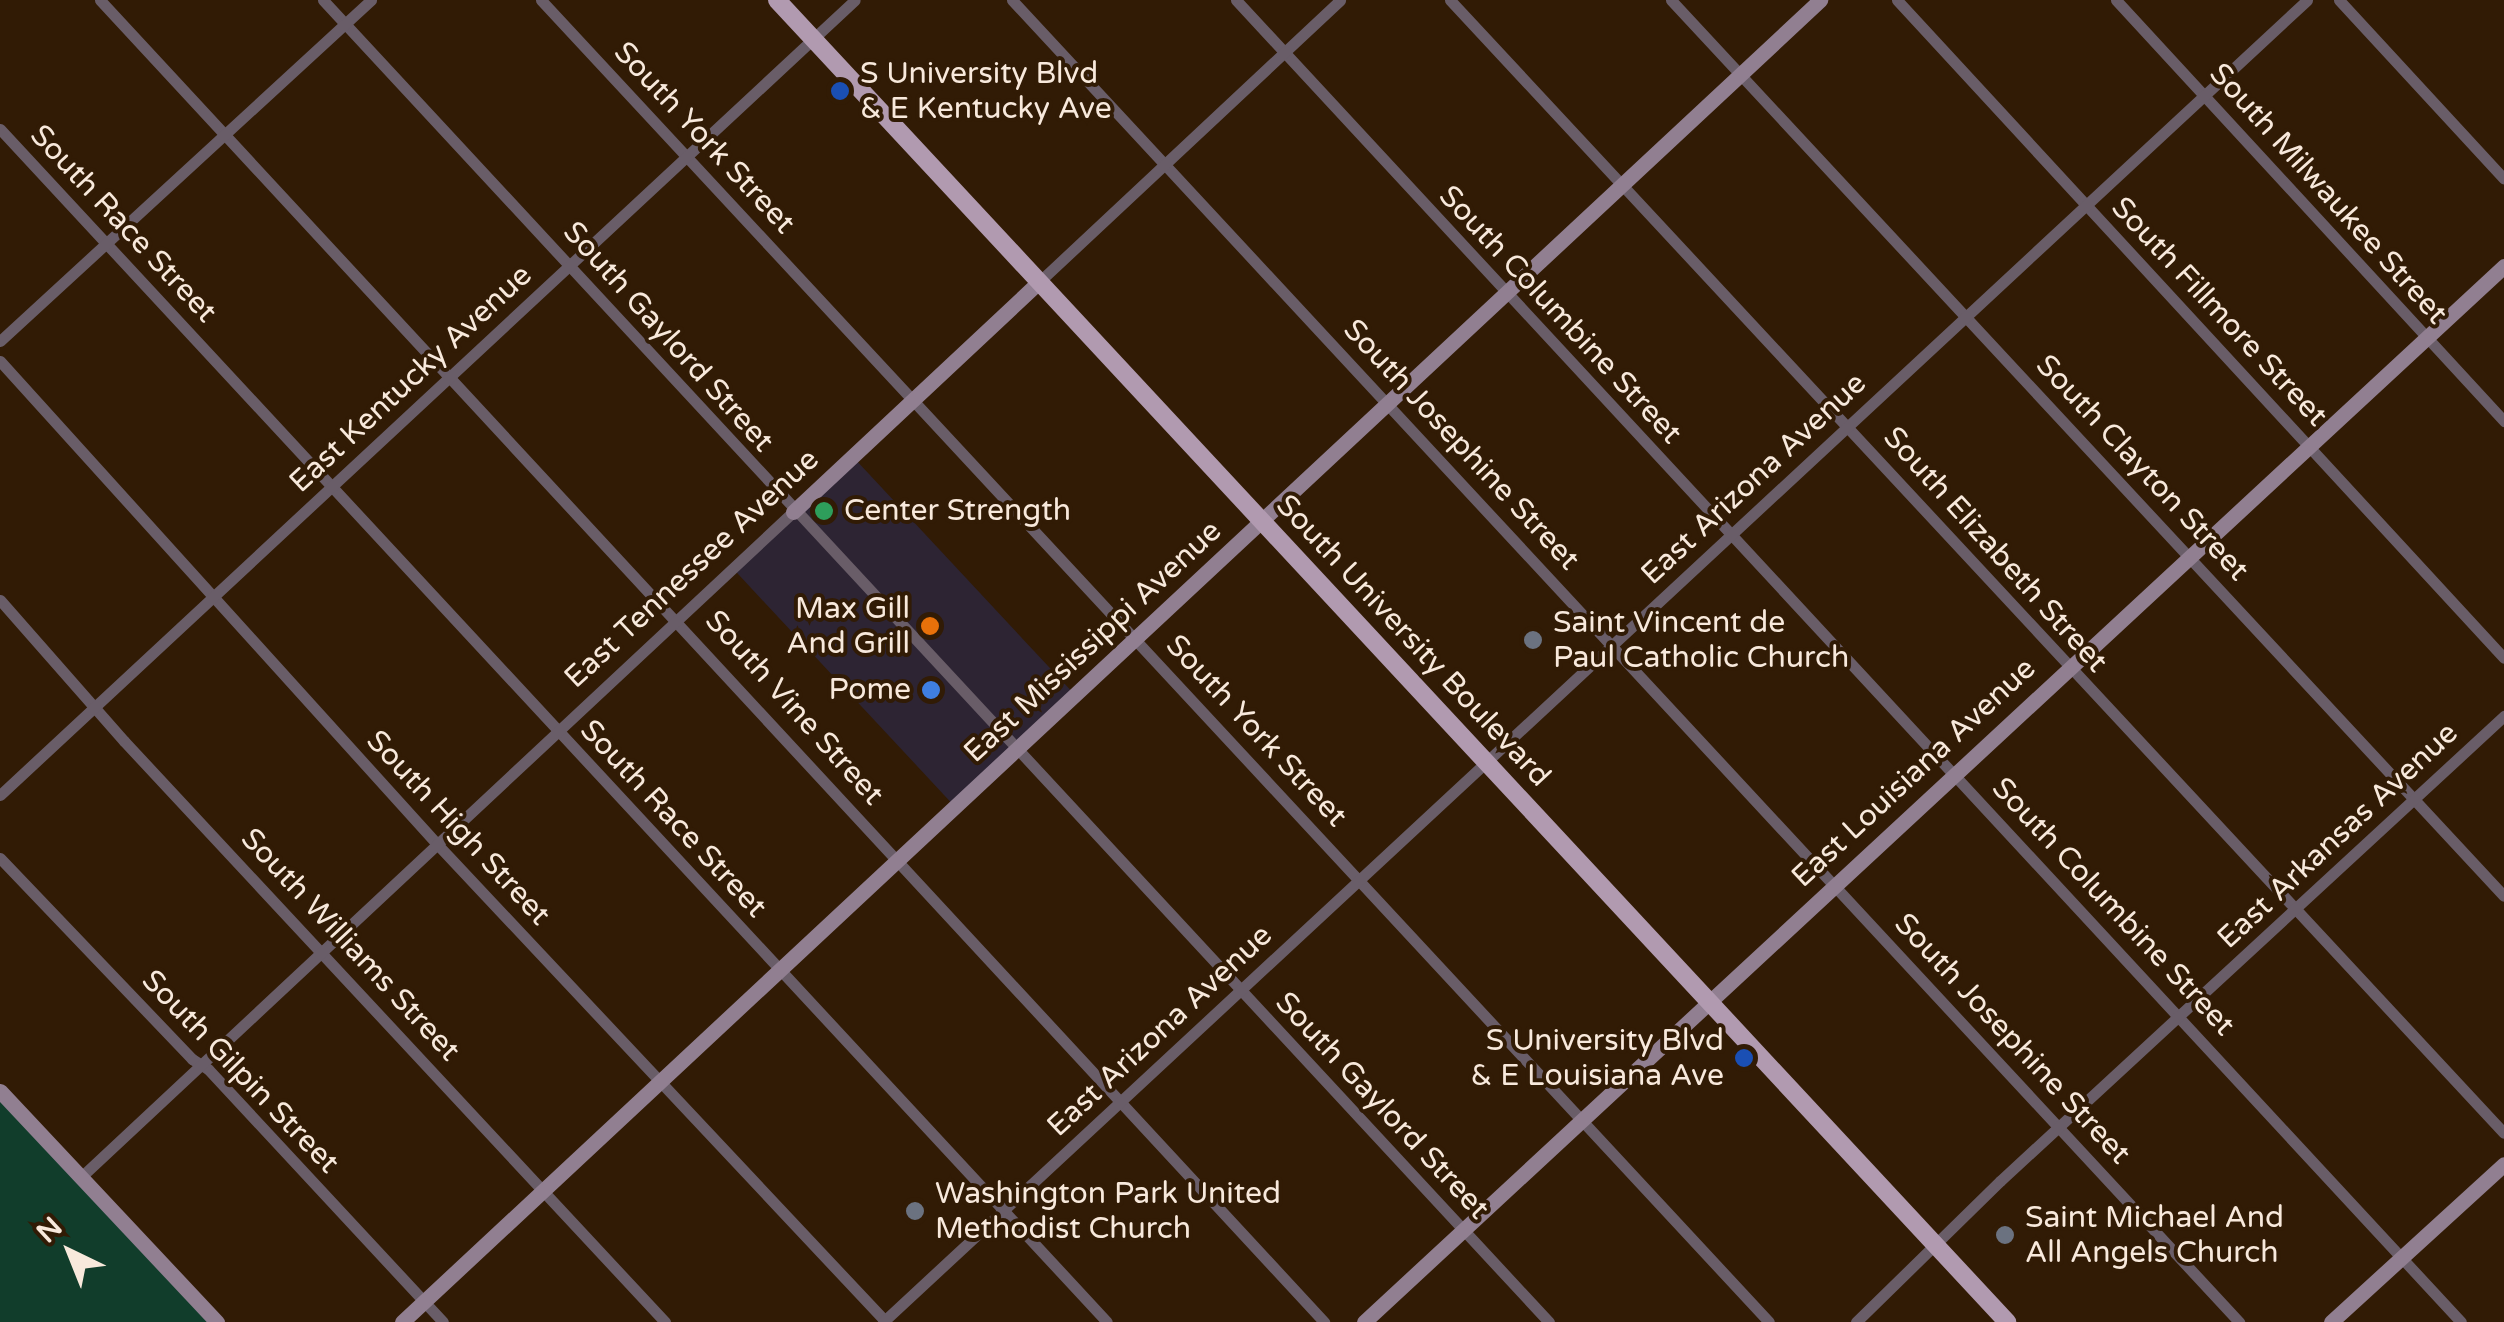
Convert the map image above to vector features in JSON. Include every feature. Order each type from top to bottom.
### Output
[{"type":"main road","name":"South University Boulevard","points":[[777,0],[2007,1322]]},
{"type":"street","name":"South Vine Street","points":[[100,0],[678,619],[1324,1322]]},
{"type":"street","name":"South Gaylord Street","points":[[322,0],[570,264],[793,512],[1549,1322]]},
{"type":"street","points":[[0,341],[371,0]]},
{"type":"street","name":"South York Street","points":[[542,0],[1770,1322]]},
{"type":"street","name":"East Kentucky Avenue","points":[[0,795],[855,0]]},
{"type":"street","name":"South Josephine Street","points":[[1012,0],[2239,1322]]},
{"type":"street","name":"South Columbine Street","points":[[1236,0],[2462,1322]]},
{"type":"street","name":"East Tennessee Avenue","points":[[81,1177],[1340,0]]},
{"type":"street","name":"South Elizabeth Street","points":[[1450,0],[2504,1133]]},
{"type":"street","name":"South Clayton Street","points":[[1671,0],[2504,896]]},
{"type":"street","name":"East Mississippi Avenue","points":[[402,1322],[1820,0]]},
{"type":"street","name":"South Fillmore Street","points":[[1897,0],[2504,658]]},
{"type":"street","name":"South Milwaukee Street","points":[[2116,0],[2504,421]]},
{"type":"street","name":"East Arizona Avenue","points":[[885,1322],[2307,0]]},
{"type":"street","points":[[2339,0],[2504,179]]},
{"type":"street","name":"South Race Street","points":[[0,130],[1107,1322]]},
{"type":"street","name":"East Louisiana Avenue","points":[[1364,1322],[2504,266]]},
{"type":"street","name":"South High Street","points":[[0,361],[437,844],[885,1322]]},
{"type":"street","name":"South Williams Street","points":[[0,600],[665,1322]]},
{"type":"street","name":"East Arkansas Avenue","points":[[1856,1322],[2058,1126],[2298,910],[2504,716]]},
{"type":"street","name":"South Gilpin Street","points":[[0,858],[202,1065],[443,1322]]},
{"type":"street","points":[[0,1091],[216,1322]]},
{"type":"street","points":[[2332,1322],[2504,1164]]},
{"type":"shaded area","points":[[855,459],[1072,692],[952,803],[735,571]]},
{"type":"green space","points":[[0,1099],[208,1322],[0,1322]]},
{"type":"place","name":"S University Blvd & E Kentucky Ave","points":[[840,91]]},
{"type":"place","name":"Center Strength","points":[[824,511]]},
{"type":"place","name":"Max Gill And Grill","points":[[930,626]]},
{"type":"place","name":"Saint Vincent de Paul Catholic Church","points":[[1533,640]]},
{"type":"place","name":"Pome","points":[[931,690]]},
{"type":"place","name":"S University Blvd & E Louisiana Ave","points":[[1744,1058]]},
{"type":"place","name":"Washington Park United Methodist Church","points":[[915,1211]]},
{"type":"place","name":"Saint Michael And All Angels Church","points":[[2005,1235]]}]
